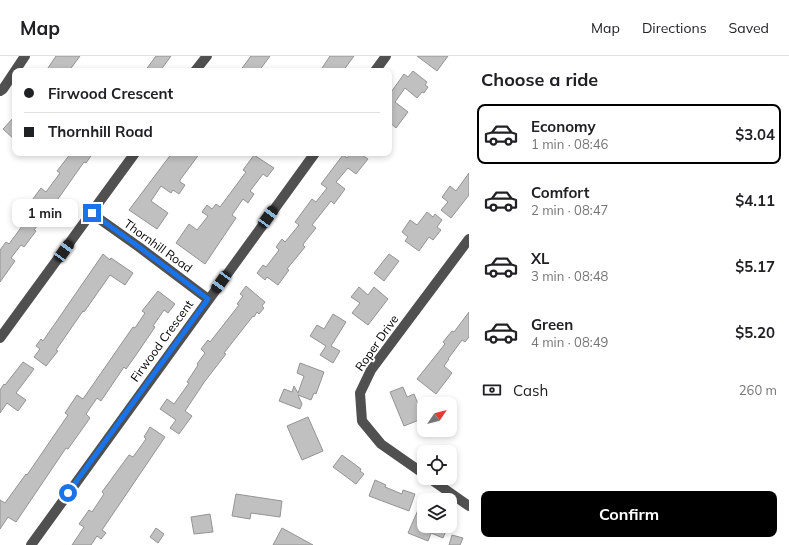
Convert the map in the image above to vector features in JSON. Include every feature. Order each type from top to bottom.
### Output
[{"type":"street","points":[[17,68],[25,56]]},
{"type":"street","points":[[197,68],[206,56]]},
{"type":"street","points":[[377,68],[386,56]]},
{"type":"street","points":[[0,91],[12,76]]},
{"type":"street","points":[[0,338],[132,156]]},
{"type":"street","name":"Firwood Crescent","points":[[31,545],[313,156]]},
{"type":"street","name":"Thornhill Road","points":[[92,213],[208,299]]},
{"type":"street","name":"Roper Drive","points":[[417,469],[381,444],[362,421],[360,393],[370,370],[469,239]]},
{"type":"street","points":[[439,485],[469,506]]},
{"type":"building","points":[[56,56],[80,56],[71,68],[48,68]]},
{"type":"building","points":[[156,56],[171,56],[162,68],[147,68]]},
{"type":"building","points":[[251,56],[270,56],[261,68],[242,68]]},
{"type":"building","points":[[330,56],[354,56],[345,68],[322,68]]},
{"type":"building","points":[[417,56],[448,56],[437,71]]},
{"type":"building","points":[[413,71],[427,82],[425,85],[428,87],[424,93],[422,92],[417,98],[405,88],[395,102],[408,112],[396,128],[392,125],[392,91],[404,74],[408,77]]},
{"type":"building","points":[[12,119],[12,137],[3,129]]},
{"type":"building","points":[[69,156],[91,156],[86,163],[84,162],[53,206],[48,203],[39,215],[43,218],[34,230],[36,231],[24,247],[21,245],[11,258],[15,261],[0,282],[0,250],[6,242],[9,244],[28,218],[21,212],[26,206],[27,207],[41,188],[46,192],[60,173],[57,171]]},
{"type":"building","points":[[170,156],[198,156],[180,180],[180,182],[185,185],[179,194],[173,190],[171,193],[161,186],[151,201],[168,213],[157,229],[129,210]]},
{"type":"building","points":[[253,156],[274,168],[267,177],[263,174],[250,191],[254,194],[248,203],[243,199],[232,215],[236,218],[205,264],[176,243],[189,224],[197,230],[208,216],[202,212],[207,205],[212,209],[216,204],[220,207],[246,172],[243,170]]},
{"type":"building","points":[[342,156],[347,158],[349,156],[364,156],[368,159],[356,174],[348,168],[336,182],[345,189],[334,204],[331,201],[312,225],[316,228],[304,243],[303,245],[305,247],[287,269],[289,270],[278,285],[267,277],[265,280],[257,273],[263,265],[266,267],[279,250],[276,247],[282,239],[285,242],[299,225],[295,222],[312,199],[316,202],[327,188],[321,184]]},
{"type":"building","points":[[469,173],[469,195],[451,218],[441,210],[448,202],[442,197],[450,186],[456,191]]},
{"type":"building","points":[[427,212],[433,217],[435,214],[442,220],[437,227],[441,230],[433,240],[429,237],[419,251],[405,241],[408,237],[402,232],[410,220],[417,225]]},
{"type":"building","points":[[103,254],[110,260],[111,258],[133,273],[125,285],[110,275],[84,312],[83,311],[56,350],[58,351],[46,366],[34,357],[40,349],[36,346],[41,339],[43,341]]},
{"type":"building","points":[[389,254],[399,261],[384,281],[374,273]]},
{"type":"building","points":[[246,286],[265,302],[262,306],[264,308],[259,314],[257,312],[254,317],[253,316],[224,353],[226,354],[205,381],[185,411],[192,416],[179,434],[170,428],[176,420],[160,409],[167,399],[174,404],[189,383],[187,382],[205,353],[201,349],[208,340],[210,342],[239,305],[237,304],[243,296],[240,294]]},
{"type":"building","points":[[359,287],[368,295],[374,287],[388,299],[368,325],[352,313],[360,303],[351,297]]},
{"type":"building","points":[[158,291],[175,304],[168,313],[164,310],[153,326],[155,327],[136,355],[126,369],[124,367],[101,401],[97,398],[86,414],[90,418],[68,449],[66,448],[16,522],[8,517],[0,529],[0,500],[5,503],[26,474],[27,475],[68,415],[65,413],[77,395],[83,399],[133,327],[135,328],[145,313],[142,311]]},
{"type":"building","points":[[469,312],[469,337],[465,342],[462,340],[448,359],[444,366],[452,373],[436,394],[417,379],[445,344],[443,342],[452,331],[454,332]]},
{"type":"building","points":[[333,314],[346,322],[331,346],[340,351],[333,363],[320,355],[326,346],[310,336],[317,325],[324,329]]},
{"type":"building","points":[[23,362],[34,369],[16,393],[26,400],[18,411],[7,403],[0,413],[0,390]]},
{"type":"building","points":[[300,363],[324,372],[316,394],[314,393],[311,400],[298,395],[302,404],[300,409],[279,401],[284,389],[292,392],[294,386],[298,393],[304,376],[297,373]]},
{"type":"building","points":[[403,387],[407,397],[414,394],[417,401],[417,421],[404,426],[390,392]]},
{"type":"building","points":[[308,417],[323,451],[302,460],[287,426]]},
{"type":"building","points":[[150,427],[165,437],[102,530],[106,533],[101,539],[97,536],[91,545],[72,545],[84,527],[79,524],[89,510],[92,512],[104,494],[102,492],[129,455],[133,457],[146,439],[144,437]]},
{"type":"building","points":[[342,455],[361,469],[360,471],[364,474],[356,484],[333,467]]},
{"type":"building","points":[[375,480],[386,485],[385,487],[402,494],[403,490],[415,494],[409,511],[369,496]]},
{"type":"building","points":[[236,494],[282,501],[280,517],[251,513],[250,519],[232,516]]},
{"type":"building","points":[[417,512],[417,533],[431,533],[428,541],[408,533]]},
{"type":"building","points":[[210,514],[213,532],[194,534],[191,517]]},
{"type":"building","points":[[156,528],[164,534],[158,543],[150,537]]},
{"type":"building","points":[[282,528],[313,545],[273,545]]},
{"type":"building","points":[[431,533],[445,533],[443,538]]},
{"type":"building","points":[[452,535],[463,538],[460,545],[449,545]]},
{"type":"route","points":[[68,493],[208,299],[92,213]]}]
